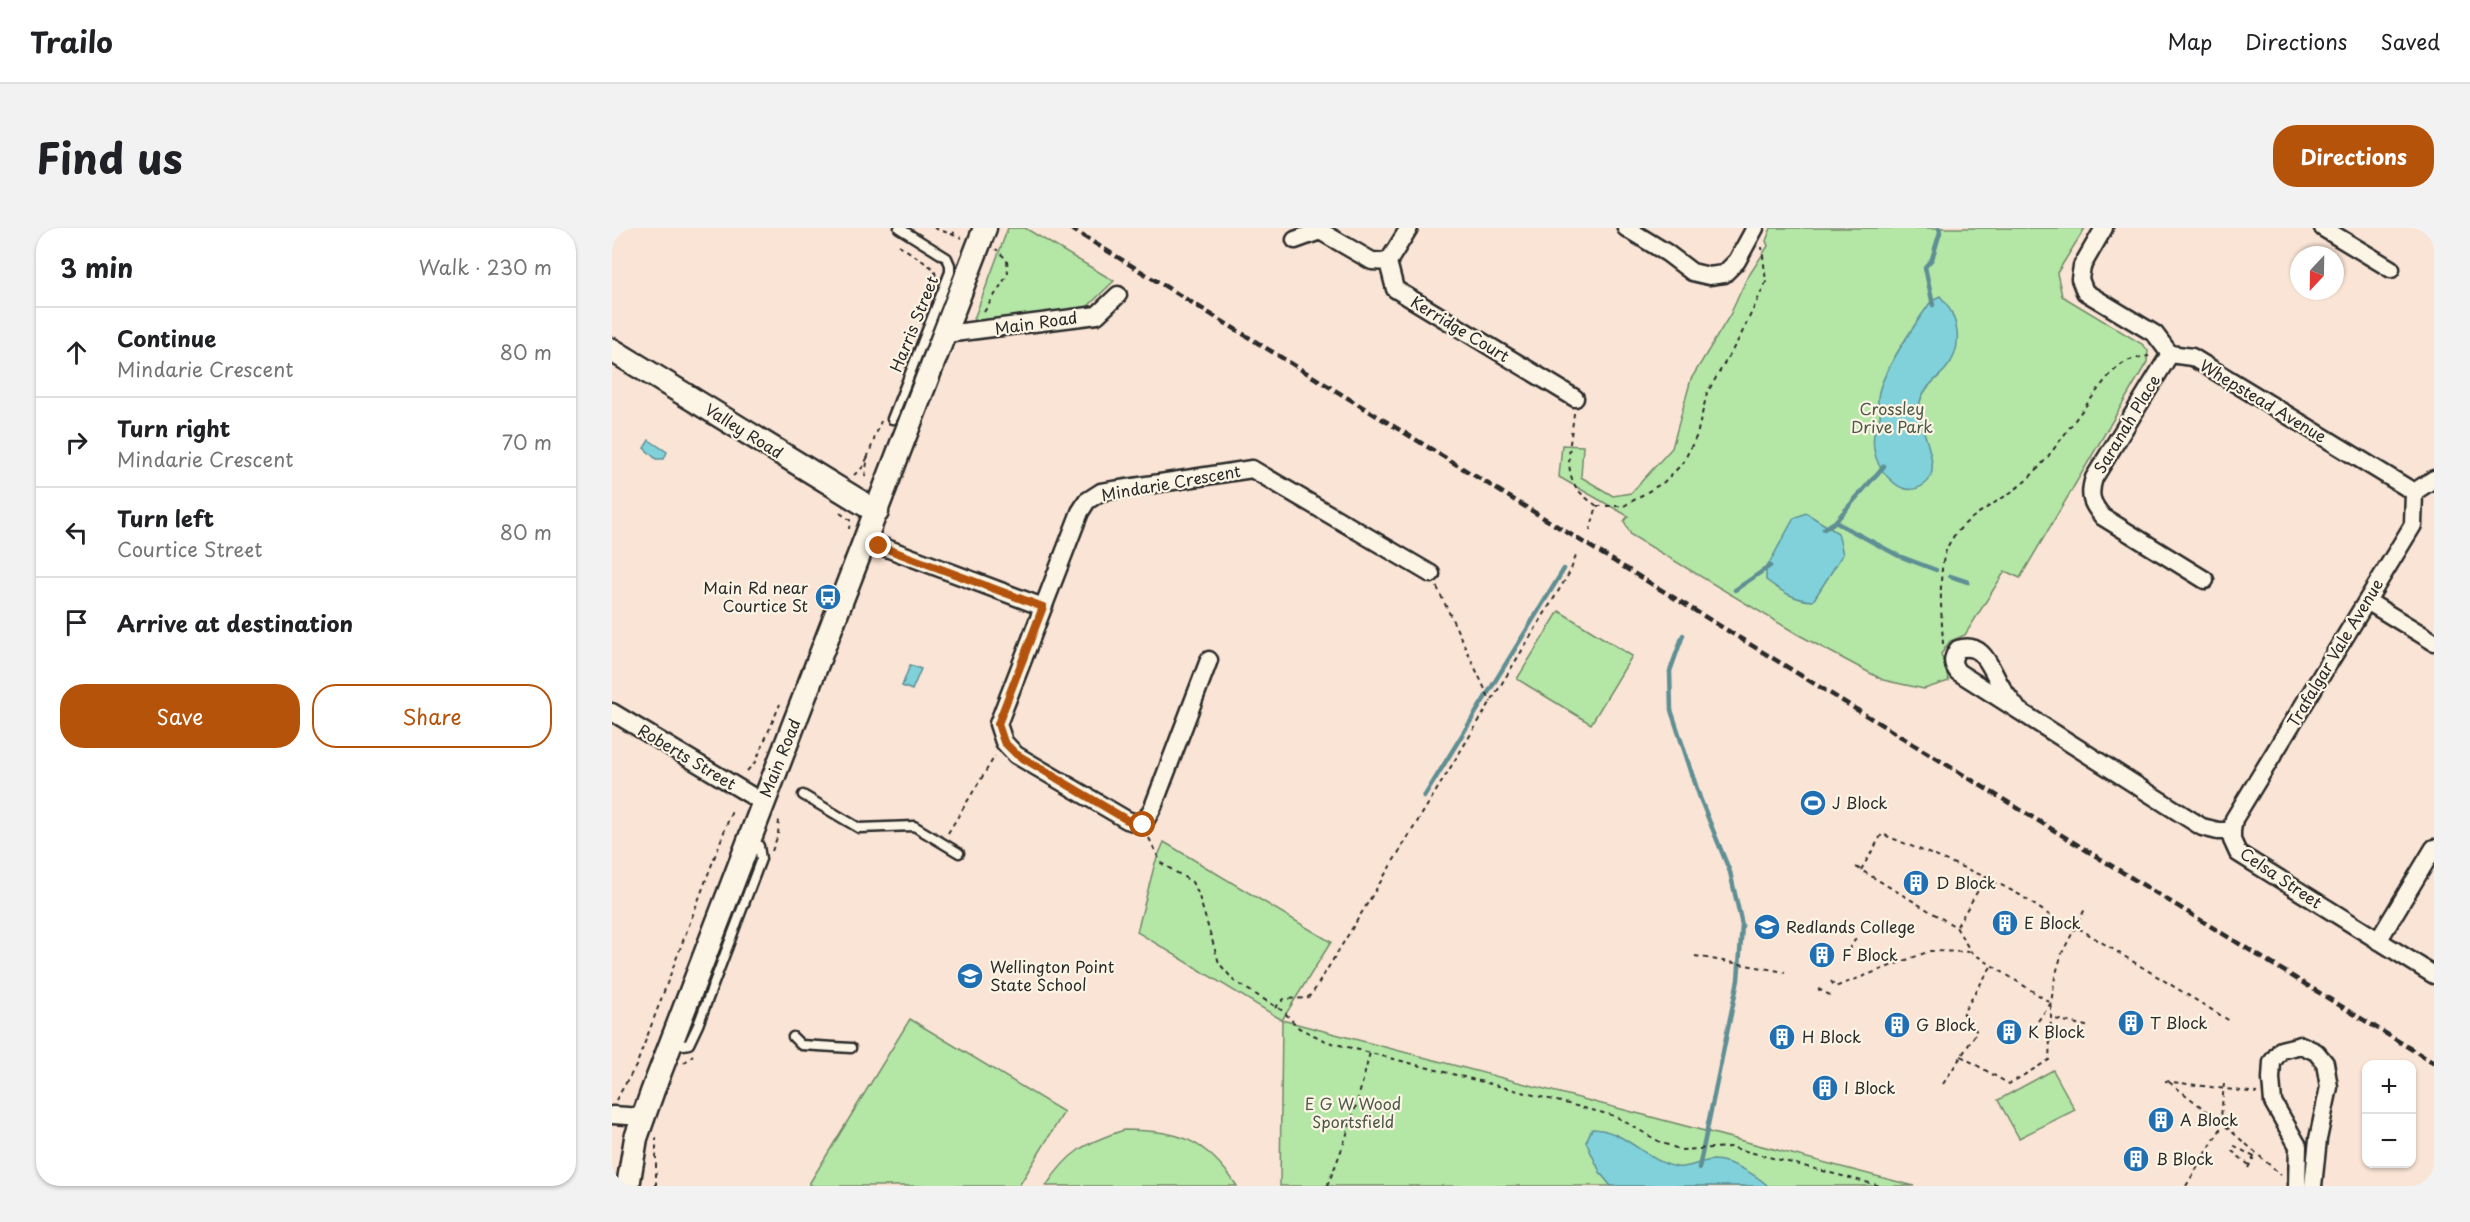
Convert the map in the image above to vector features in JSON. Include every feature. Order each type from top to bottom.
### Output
[{"type":"main road","name":"Main Road","points":[[628,1186],[636,1138],[643,1117],[762,802],[946,334],[977,234]]},
{"type":"main road","name":"Valley Road","points":[[612,350],[877,512]]},
{"type":"street","points":[[1295,240],[1320,231],[1372,261],[1388,262],[1409,228]]},
{"type":"street","points":[[1626,228],[1667,253],[1692,272],[1709,276],[1724,274],[1758,234]]},
{"type":"street","points":[[2104,228],[2082,266],[2080,279],[2085,292],[2155,334],[2170,354]]},
{"type":"street","points":[[2324,228],[2391,269]]},
{"type":"street","name":"Kerridge Court","points":[[1388,262],[1395,290],[1575,398]]},
{"type":"street","name":"Main Road","points":[[946,334],[1097,315],[1118,296]]},
{"type":"street","name":"Whepstead Avenue","points":[[2170,354],[2192,357],[2414,492]]},
{"type":"street","name":"Saranah Place","points":[[2170,354],[2094,478],[2090,492],[2092,504],[2103,517],[2205,580]]},
{"type":"street","name":"Mindarie Crescent","points":[[1004,742],[998,724],[1043,607],[1087,501],[1101,492],[1252,469],[1431,574]]},
{"type":"street","points":[[2414,492],[2434,479]]},
{"type":"street","name":"Trafalgar Vale Avenue","points":[[2232,831],[2234,819],[2413,525],[2414,492]]},
{"type":"street","points":[[865,540],[1043,607]]},
{"type":"street","points":[[2367,602],[2434,642]]},
{"type":"street","points":[[1004,742],[1016,754],[1127,820],[1143,825],[1153,807],[1209,660]]},
{"type":"street","name":"Celsa Street","points":[[2016,707],[2202,827],[2218,831],[2232,831],[2232,840],[2238,853],[2434,975]]},
{"type":"street","name":"Roberts Street","points":[[612,712],[762,802]]},
{"type":"street","points":[[2378,941],[2434,848]]},
{"type":"street","points":[[2292,1181],[2298,1146],[2273,1102],[2272,1062],[2281,1050],[2301,1045],[2316,1052],[2325,1063],[2329,1087],[2318,1139],[2313,1186]]},
{"type":"street","points":[[614,1108],[643,1117]]},
{"type":"lane","name":"Harris Street","points":[[892,419],[950,272],[947,258],[899,228]]},
{"type":"lane","points":[[803,795],[859,828],[914,826],[958,853]]},
{"type":"lane","points":[[793,1037],[801,1045],[850,1048]]},
{"type":"path","points":[[934,228],[953,236],[977,234]]},
{"type":"path","points":[[953,236],[955,228]]},
{"type":"path","points":[[1575,398],[1569,469],[1579,491],[1597,506],[1624,506],[1664,482],[1683,463],[1697,435],[1707,393],[1754,311],[1766,282],[1758,234]]},
{"type":"path","points":[[899,245],[934,269],[936,281]]},
{"type":"path","points":[[982,317],[1008,274],[1007,260],[996,249]]},
{"type":"path","points":[[1943,645],[1941,609],[1943,576],[1947,549],[1957,534],[1977,515],[2024,482],[2043,461],[2104,380],[2119,367],[2129,360],[2170,354]]},
{"type":"path","points":[[865,476],[868,456],[882,418]]},
{"type":"path","points":[[1590,530],[1597,506]]},
{"type":"path","points":[[1275,1008],[1284,999],[1307,998],[1312,994],[1570,572],[1577,553]]},
{"type":"path","points":[[1431,574],[1491,702]]},
{"type":"path","points":[[942,843],[1004,742]]},
{"type":"path","points":[[614,1108],[636,1066],[733,808]]},
{"type":"path","points":[[1143,825],[1161,863],[1192,882],[1198,893],[1220,963],[1234,981],[1283,1011],[1299,1028],[1328,1042],[1615,1116],[1660,1142],[1681,1150],[1730,1147],[1881,1186]]},
{"type":"path","points":[[1861,870],[1882,834],[1986,877],[2020,895],[2061,923],[2075,926],[2230,1021]]},
{"type":"path","points":[[1856,867],[1956,927],[1971,952],[2051,1003]]},
{"type":"path","points":[[1956,927],[1986,877]]},
{"type":"path","points":[[1961,1056],[2009,1084],[2049,1060],[2051,1003],[2055,978],[2062,953],[2085,909]]},
{"type":"path","points":[[1849,950],[1856,938]]},
{"type":"path","points":[[1831,981],[1835,987],[1930,951],[1971,952]]},
{"type":"path","points":[[1695,956],[1785,972]]},
{"type":"path","points":[[1943,1084],[1977,1032],[1963,1013],[1992,965]]},
{"type":"path","points":[[1818,989],[1830,995]]},
{"type":"path","points":[[2038,1021],[2051,1003]]},
{"type":"path","points":[[2051,1018],[2090,1027]]},
{"type":"path","points":[[1327,1186],[1352,1124],[1370,1052]]},
{"type":"path","points":[[2257,1093],[2167,1081],[2221,1122],[2279,1175],[2292,1181]]},
{"type":"path","points":[[2186,1186],[2220,1130],[2224,1083]]},
{"type":"path","points":[[2254,1157],[2235,1146],[2232,1151],[2248,1166],[2254,1157],[2256,1153]]},
{"type":"green space","points":[[1008,228],[1025,228],[1114,281],[1087,307],[971,327]]},
{"type":"green space","name":"Crossley Drive Park","points":[[1771,228],[2085,228],[2057,273],[2062,296],[2142,344],[2148,350],[2147,362],[2020,578],[2005,571],[1965,635],[1950,641],[1941,654],[1949,681],[1924,689],[1883,680],[1799,635],[1631,535],[1624,521],[1628,516],[1559,477],[1562,445],[1583,446],[1581,477],[1613,496],[1631,493],[1672,448],[1691,379],[1730,315],[1746,280],[1768,246],[1766,241]]},
{"type":"green space","points":[[1559,611],[1632,656],[1591,724],[1517,679]]},
{"type":"green space","points":[[1164,842],[1331,942],[1282,1020],[1137,932],[1155,863]]},
{"type":"green space","points":[[910,1019],[1064,1112],[1019,1186],[813,1186],[809,1184]]},
{"type":"green space","name":"E G W Wood Sportsfield","points":[[1282,1020],[1914,1186],[1280,1186]]},
{"type":"green space","points":[[2053,1070],[2075,1110],[2019,1138],[1998,1100]]},
{"type":"green space","points":[[1124,1130],[1160,1132],[1189,1140],[1214,1157],[1237,1186],[1046,1186],[1062,1164],[1079,1150],[1099,1139]]},
{"type":"water","points":[[1940,296],[1952,313],[1957,342],[1951,361],[1927,388],[1920,402],[1921,422],[1931,457],[1931,477],[1921,487],[1905,489],[1887,477],[1874,451],[1875,428],[1880,417],[1878,401],[1880,389],[1891,363],[1909,334],[1932,300]]},
{"type":"water","points":[[649,440],[667,452],[664,459],[656,459],[644,448]]},
{"type":"water","points":[[1806,513],[1838,533],[1843,554],[1813,601],[1794,597],[1766,580],[1766,569],[1794,518]]},
{"type":"water","points":[[910,665],[921,669],[912,690],[902,686]]},
{"type":"water","points":[[1592,1129],[1615,1134],[1666,1164],[1682,1167],[1709,1160],[1721,1161],[1743,1169],[1768,1186],[1611,1186],[1601,1174],[1586,1142]]},
{"type":"waterway","points":[[1933,305],[1925,267],[1932,259],[1940,232],[1939,228]]},
{"type":"waterway","points":[[1824,529],[1835,522],[1884,466]]},
{"type":"waterway","points":[[1835,522],[1899,556],[1936,570]]},
{"type":"waterway","points":[[1735,590],[1770,566]]},
{"type":"waterway","points":[[1424,797],[1564,569]]},
{"type":"waterway","points":[[1950,576],[1968,582]]},
{"type":"waterway","points":[[1683,635],[1670,671],[1671,710],[1700,798],[1730,872],[1742,925],[1738,980],[1699,1168]]},
{"type":"railway","points":[[1070,228],[2434,1063]]},
{"type":"place","name":"Main Rd near Courtice St","points":[[828,597]]},
{"type":"place","name":"J Block","points":[[1813,803]]},
{"type":"place","name":"D Block","points":[[1916,883]]},
{"type":"place","name":"E Block","points":[[2005,923]]},
{"type":"place","name":"Redlands College","points":[[1767,927]]},
{"type":"place","name":"F Block","points":[[1822,955]]},
{"type":"place","name":"Wellington Point State School","points":[[970,976]]},
{"type":"place","name":"T Block","points":[[2131,1023]]},
{"type":"place","name":"G Block","points":[[1897,1025]]},
{"type":"place","name":"K Block","points":[[2009,1032]]},
{"type":"place","name":"H Block","points":[[1782,1037]]},
{"type":"place","name":"I Block","points":[[1825,1088]]},
{"type":"place","name":"A Block","points":[[2161,1120]]},
{"type":"place","name":"B Block","points":[[2136,1159]]},
{"type":"route","points":[[879,546],[1043,607],[998,724],[1004,742],[1016,754],[1127,820],[1143,825]]}]
